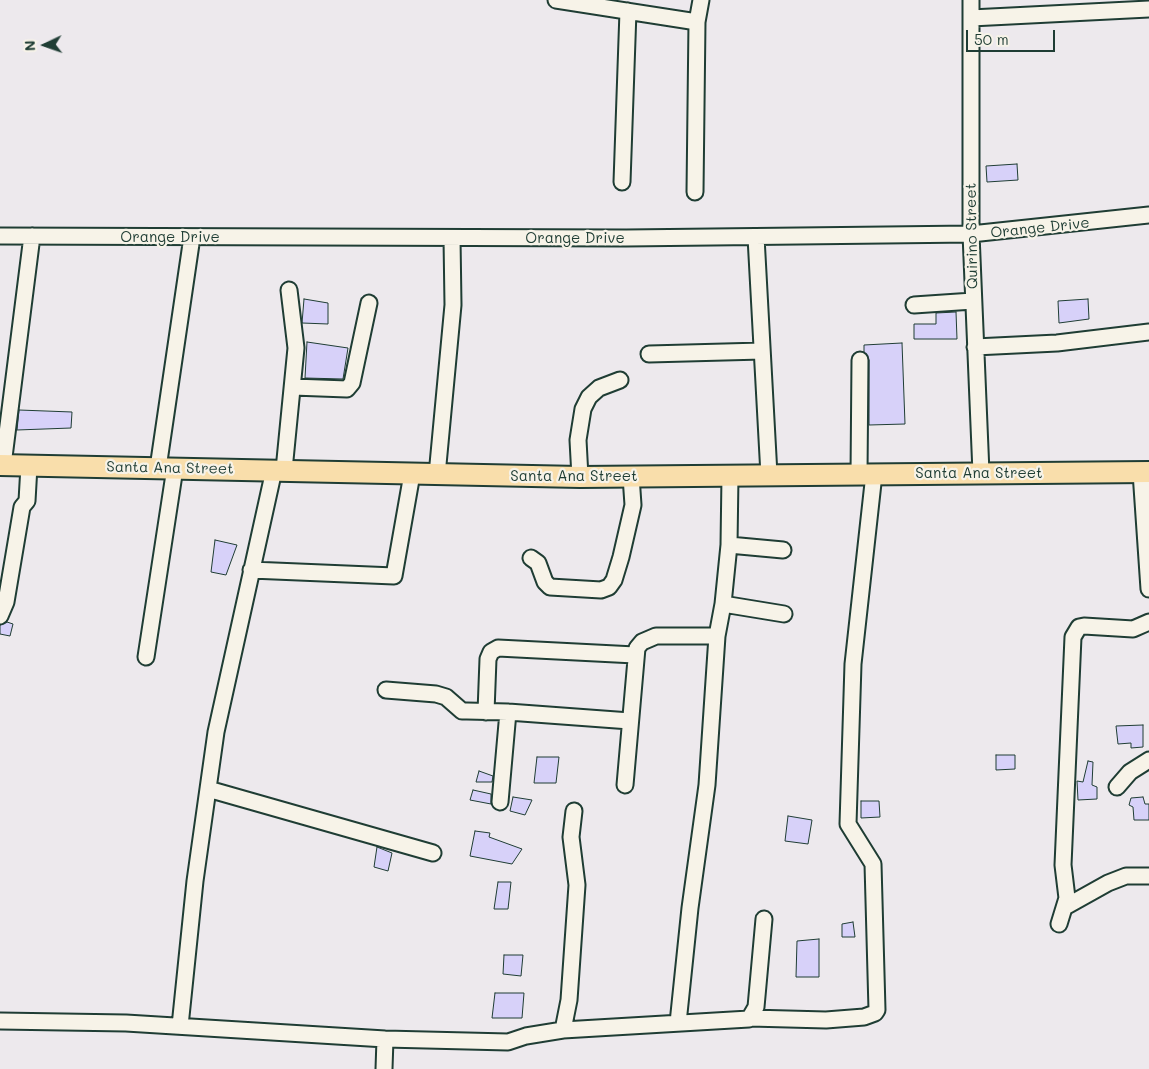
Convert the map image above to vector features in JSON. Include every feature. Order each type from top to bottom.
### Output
[{"type":"main road","name":"Santa Ana Street","points":[[2,465],[580,477],[1145,472]]},
{"type":"street","points":[[695,192],[697,22],[702,0]]},
{"type":"street","name":"Quirino Street","points":[[971,0],[971,234],[981,473]]},
{"type":"street","points":[[565,1],[697,22]]},
{"type":"street","points":[[972,18],[1149,9]]},
{"type":"street","points":[[622,182],[628,12]]},
{"type":"street","name":"Orange Drive","points":[[0,236],[452,238],[971,234],[1149,215]]},
{"type":"street","points":[[2,465],[32,236]]},
{"type":"street","points":[[146,657],[192,237]]},
{"type":"street","points":[[756,237],[769,475]]},
{"type":"street","points":[[437,475],[453,306],[452,238]]},
{"type":"street","points":[[180,1026],[194,881],[216,732],[251,570],[279,470],[293,387],[296,348],[289,290]]},
{"type":"street","points":[[914,305],[973,301]]},
{"type":"street","points":[[293,387],[347,389],[352,383],[369,303]]},
{"type":"street","points":[[975,347],[1057,343],[1149,332]]},
{"type":"street","points":[[649,354],[762,351]]},
{"type":"street","points":[[0,1021],[180,1026],[385,1040],[508,1042],[526,1036],[564,1030],[750,1018],[826,1020],[864,1017],[875,1013],[877,1010],[872,864],[848,824],[853,664],[867,474],[860,360]]},
{"type":"street","points":[[580,477],[578,440],[583,409],[589,396],[599,388],[620,380]]},
{"type":"street","points":[[0,616],[6,602],[22,507],[27,501],[28,466]]},
{"type":"street","points":[[1145,472],[1149,589]]},
{"type":"street","points":[[251,570],[394,576],[412,474]]},
{"type":"street","points":[[531,558],[538,563],[545,582],[550,587],[601,590],[609,587],[614,580],[634,505],[631,476]]},
{"type":"street","points":[[678,1023],[690,908],[707,785],[717,636],[723,604],[729,545],[730,476]]},
{"type":"street","points":[[729,545],[783,550]]},
{"type":"street","points":[[723,604],[784,614]]},
{"type":"street","points":[[1059,924],[1065,907],[1067,889],[1063,881],[1062,864],[1073,637],[1079,627],[1084,626],[1133,629],[1149,622]]},
{"type":"street","points":[[624,784],[637,648],[642,642],[656,636],[717,636]]},
{"type":"street","points":[[486,712],[488,659],[491,652],[498,648],[635,655]]},
{"type":"street","points":[[386,690],[436,694],[446,697],[462,711],[508,712],[630,721]]},
{"type":"street","points":[[500,802],[508,712]]},
{"type":"street","points":[[1117,787],[1130,772],[1149,760]]},
{"type":"street","points":[[208,789],[433,853]]},
{"type":"street","points":[[564,1030],[569,1000],[577,885],[571,838],[574,811]]},
{"type":"street","points":[[1065,907],[1108,883],[1126,876],[1149,876]]},
{"type":"street","points":[[750,1018],[756,1007],[764,920]]},
{"type":"street","points":[[384,1069],[385,1040]]},
{"type":"building","points":[[1017,164],[1018,180],[987,182],[986,166]]},
{"type":"building","points":[[304,299],[328,303],[328,324],[302,323]]},
{"type":"building","points":[[1088,299],[1089,319],[1059,323],[1058,301]]},
{"type":"building","points":[[956,312],[957,339],[914,339],[914,324],[936,324],[936,313]]},
{"type":"building","points":[[307,342],[348,348],[343,379],[305,378]]},
{"type":"building","points":[[902,343],[905,424],[869,425],[869,360],[864,352],[864,345]]},
{"type":"building","points":[[19,410],[72,412],[71,428],[17,430]]},
{"type":"building","points":[[215,540],[237,545],[226,575],[211,572]]},
{"type":"building","points":[[7,622],[13,624],[10,636],[0,634],[0,625]]},
{"type":"building","points":[[1143,725],[1143,747],[1131,748],[1131,743],[1118,744],[1116,726]]},
{"type":"building","points":[[996,755],[1015,755],[1015,769],[996,770]]},
{"type":"building","points":[[537,757],[559,757],[556,783],[534,783]]},
{"type":"building","points":[[1088,761],[1093,762],[1092,785],[1097,787],[1097,799],[1078,800],[1077,781],[1083,782]]},
{"type":"building","points":[[479,771],[493,776],[492,782],[476,782]]},
{"type":"building","points":[[473,790],[491,794],[491,804],[470,800]]},
{"type":"building","points":[[513,797],[532,800],[525,815],[510,811]]},
{"type":"building","points":[[1143,797],[1145,804],[1149,804],[1149,820],[1134,820],[1133,807],[1129,805],[1131,798]]},
{"type":"building","points":[[861,801],[879,801],[880,817],[861,818]]},
{"type":"building","points":[[788,816],[812,820],[808,844],[785,841]]},
{"type":"building","points":[[475,831],[490,833],[489,837],[522,849],[512,864],[470,856]]},
{"type":"building","points":[[377,847],[392,853],[388,871],[374,867]]},
{"type":"building","points":[[498,882],[511,882],[508,909],[494,909]]},
{"type":"building","points":[[853,922],[855,937],[842,937],[842,924]]},
{"type":"building","points":[[819,939],[819,977],[796,977],[797,941]]},
{"type":"building","points":[[504,955],[523,955],[521,976],[503,974]]},
{"type":"building","points":[[495,993],[524,993],[522,1018],[492,1018]]}]
